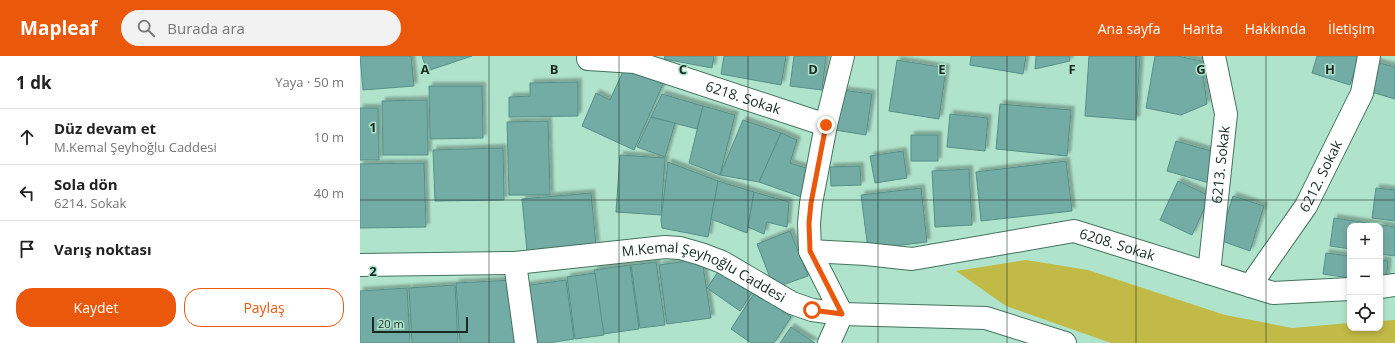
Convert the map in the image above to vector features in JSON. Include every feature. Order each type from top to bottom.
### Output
[{"type":"street","points":[[829,343],[842,314],[810,251],[809,223],[811,203],[826,125],[843,56]]},
{"type":"street","name":"6213. Sokak","points":[[1209,273],[1226,114],[1214,56]]},
{"type":"street","name":"6212. Sokak","points":[[1250,286],[1306,206],[1362,93],[1369,56]]},
{"type":"street","name":"6218. Sokak","points":[[588,59],[635,62],[826,125]]},
{"type":"street","name":"6208. Sokak","points":[[810,251],[912,258],[1074,231],[1273,293],[1347,290]]},
{"type":"street","name":"M.Kemal Şeyhoğlu Caddesi","points":[[360,265],[515,263],[665,247],[680,248],[722,262],[792,304],[812,310],[842,314],[986,318],[1065,343]]},
{"type":"street","points":[[515,263],[526,343]]},
{"type":"street","points":[[1383,287],[1395,285]]},
{"type":"shaded area","points":[[1026,260],[1088,270],[1225,315],[1292,328],[1347,323],[1347,331],[1383,331],[1383,321],[1395,320],[1395,343],[1111,343],[1006,306],[956,271]]},
{"type":"building","points":[[360,56],[411,56],[414,86],[363,90]]},
{"type":"building","points":[[422,56],[472,56],[427,71]]},
{"type":"building","points":[[665,56],[714,56],[712,68],[664,59]]},
{"type":"building","points":[[724,56],[786,56],[781,85],[721,74]]},
{"type":"building","points":[[794,56],[826,56],[822,90],[790,86]]},
{"type":"building","points":[[971,56],[1026,56],[1023,74],[970,65]]},
{"type":"building","points":[[1036,56],[1069,56],[1070,61],[1035,69]]},
{"type":"building","points":[[1089,56],[1140,56],[1136,120],[1085,116]]},
{"type":"building","points":[[1155,56],[1177,56],[1201,61],[1207,104],[1181,115],[1146,108]]},
{"type":"building","points":[[1317,56],[1359,56],[1350,85],[1312,73]]},
{"type":"building","points":[[897,60],[946,68],[939,119],[889,111]]},
{"type":"building","points":[[1376,62],[1395,67],[1395,99],[1368,91]]},
{"type":"building","points":[[625,67],[663,84],[634,150],[582,126],[596,93],[610,100]]},
{"type":"building","points":[[578,82],[578,116],[509,117],[509,97],[530,96],[530,83]]},
{"type":"building","points":[[429,86],[482,86],[483,138],[430,139]]},
{"type":"building","points":[[841,90],[872,94],[866,135],[835,130]]},
{"type":"building","points":[[662,94],[703,106],[697,129],[651,117]]},
{"type":"building","points":[[427,100],[428,155],[383,155],[382,101]]},
{"type":"building","points":[[1000,104],[1071,110],[1067,156],[996,149]]},
{"type":"building","points":[[703,106],[735,115],[720,175],[689,163]]},
{"type":"building","points":[[360,108],[378,108],[379,160],[360,160]]},
{"type":"building","points":[[950,114],[988,118],[985,151],[947,147]]},
{"type":"building","points":[[651,117],[675,123],[665,157],[637,147]]},
{"type":"building","points":[[743,120],[781,133],[759,182],[720,175]]},
{"type":"building","points":[[548,121],[550,195],[509,195],[507,122]]},
{"type":"building","points":[[781,133],[797,140],[790,163],[812,170],[807,199],[759,182]]},
{"type":"building","points":[[911,135],[938,135],[938,161],[911,161]]},
{"type":"building","points":[[1176,141],[1218,153],[1209,183],[1167,171]]},
{"type":"building","points":[[503,148],[504,200],[435,201],[433,150]]},
{"type":"building","points":[[903,151],[907,178],[875,183],[870,156]]},
{"type":"building","points":[[620,155],[665,158],[661,215],[616,212]]},
{"type":"building","points":[[1066,161],[1072,211],[981,221],[976,172]]},
{"type":"building","points":[[668,162],[718,181],[708,237],[662,228],[661,220]]},
{"type":"building","points":[[424,163],[426,227],[360,228],[360,164]]},
{"type":"building","points":[[860,166],[861,185],[831,186],[830,167]]},
{"type":"building","points":[[969,169],[972,225],[935,227],[932,171]]},
{"type":"building","points":[[718,181],[754,192],[747,233],[711,219]]},
{"type":"building","points":[[1178,181],[1210,196],[1192,235],[1160,220]]},
{"type":"building","points":[[921,188],[927,242],[868,249],[861,195]]},
{"type":"building","points":[[1376,188],[1395,190],[1395,221],[1372,218]]},
{"type":"building","points":[[754,192],[789,202],[787,227],[767,222],[764,234],[748,227]]},
{"type":"building","points":[[591,193],[596,245],[527,251],[522,199]]},
{"type":"building","points":[[1233,196],[1264,206],[1250,251],[1219,240]]},
{"type":"building","points":[[1334,218],[1368,223],[1347,223],[1347,249],[1330,246]]},
{"type":"building","points":[[1383,225],[1395,227],[1395,256],[1383,254]]},
{"type":"building","points":[[790,231],[808,276],[774,288],[757,244]]},
{"type":"building","points":[[1326,253],[1347,256],[1347,278],[1323,274]]},
{"type":"building","points":[[702,259],[711,318],[667,324],[659,265]]},
{"type":"building","points":[[1383,260],[1388,261],[1386,282],[1383,282]]},
{"type":"building","points":[[656,262],[665,325],[640,328],[631,265]]},
{"type":"building","points":[[630,265],[639,329],[603,334],[594,270]]},
{"type":"building","points":[[720,269],[753,291],[740,311],[707,288]]},
{"type":"building","points":[[595,273],[604,335],[575,339],[567,277]]},
{"type":"building","points":[[515,280],[519,343],[460,343],[456,283]]},
{"type":"building","points":[[566,280],[574,339],[548,343],[531,343],[523,286]]},
{"type":"building","points":[[455,285],[458,343],[412,343],[409,288]]},
{"type":"building","points":[[407,288],[410,343],[360,343],[360,291]]},
{"type":"building","points":[[755,292],[791,317],[774,343],[751,343],[731,329]]},
{"type":"building","points":[[791,327],[815,343],[780,343]]},
{"type":"route","points":[[812,310],[842,314],[810,251],[809,223],[811,203],[826,125]]}]
